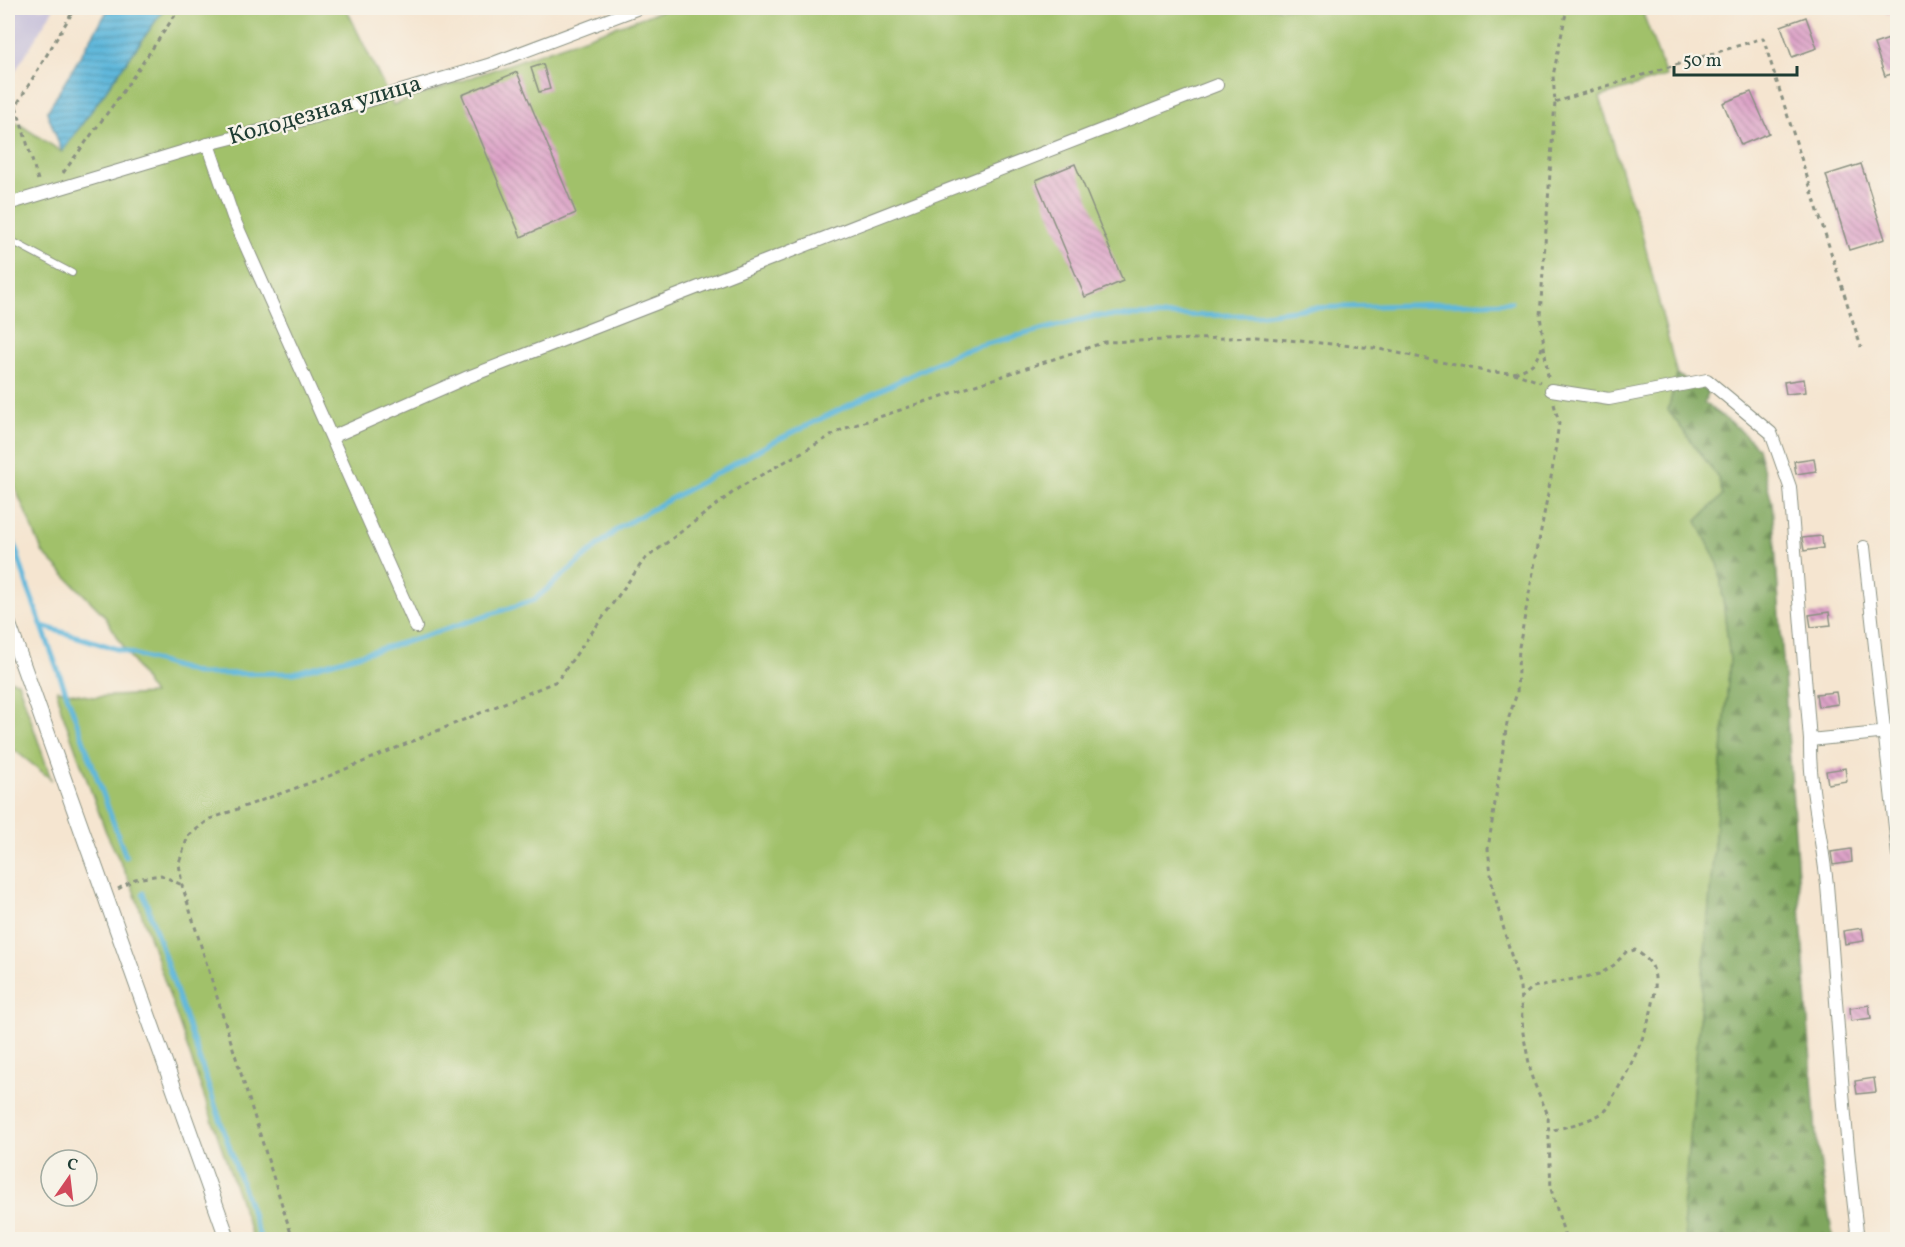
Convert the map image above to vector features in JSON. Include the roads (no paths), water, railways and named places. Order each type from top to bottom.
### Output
[{"type":"street","name":"Колодезная улица","points":[[8,204],[208,144],[311,118],[488,65],[639,8]]},
{"type":"street","points":[[333,437],[468,377],[1217,85]]},
{"type":"street","points":[[208,144],[233,217],[416,627]]},
{"type":"street","points":[[1551,390],[1609,399],[1707,380],[1771,433],[1790,486],[1810,740],[1810,766],[1826,882],[1850,1178],[1858,1239]]},
{"type":"street","points":[[1864,547],[1898,855]]},
{"type":"street","points":[[8,623],[228,1239]]},
{"type":"street","points":[[1810,740],[1898,730]]},
{"type":"lane","points":[[8,239],[72,273]]},
{"type":"water","points":[[109,8],[165,8],[62,152],[47,112]]},
{"type":"waterway","points":[[42,626],[199,674],[294,673],[412,640],[534,600],[620,527],[775,441],[963,350],[1095,316],[1256,315],[1309,308],[1511,302]]},
{"type":"waterway","points":[[8,523],[28,588],[126,857]]},
{"type":"waterway","points":[[143,893],[261,1240]]}]
